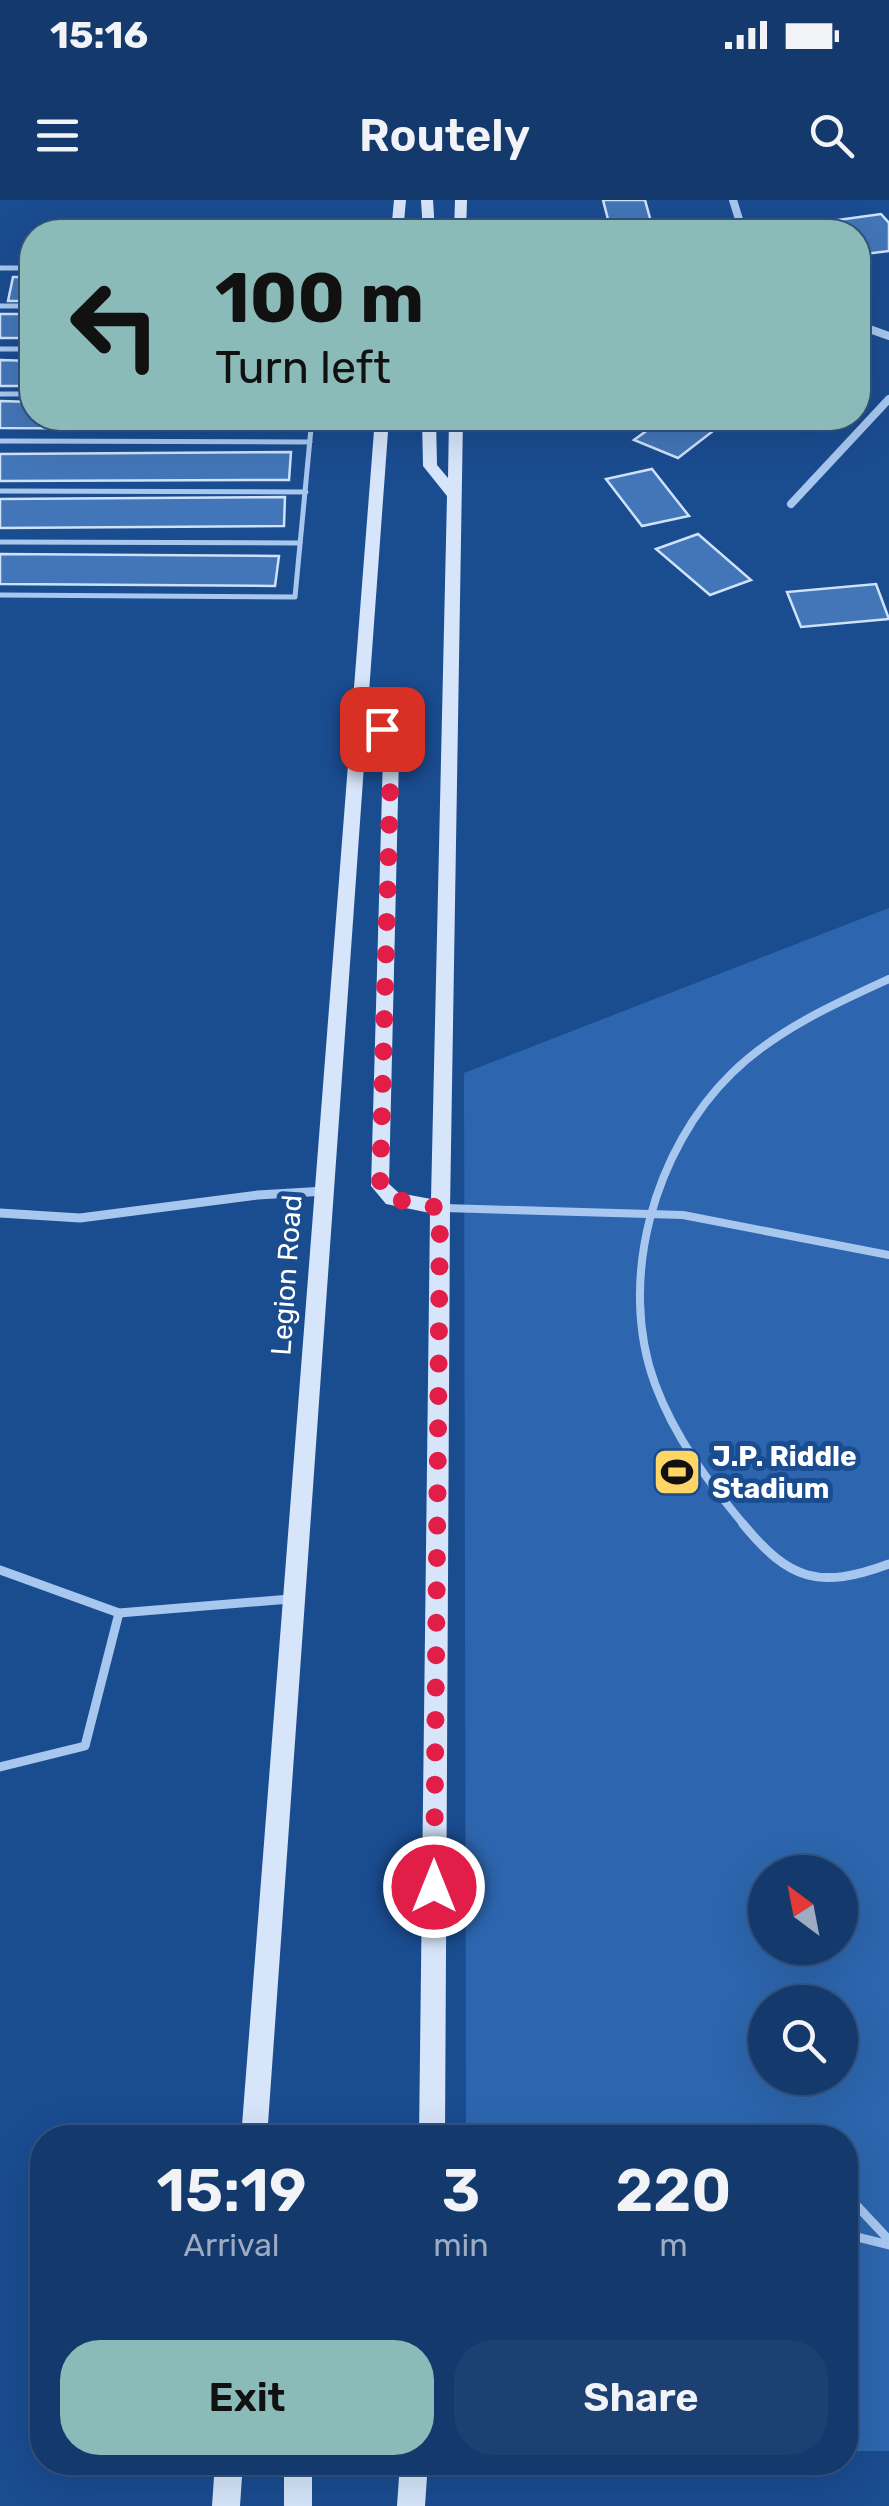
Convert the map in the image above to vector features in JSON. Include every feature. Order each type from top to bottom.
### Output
[{"type":"main road","name":"Legion Road","points":[[255,2125],[381,430]]},
{"type":"main road","points":[[429,430],[430,466],[454,496]]},
{"type":"main road","points":[[432,2125],[440,1208],[456,430]]},
{"type":"main road","points":[[360,707],[382,729],[391,756],[380,1186],[393,1199],[440,1208]]},
{"type":"main road","points":[[226,2506],[228,2475]]},
{"type":"main road","points":[[298,2475],[298,2506]]},
{"type":"main road","points":[[411,2506],[413,2475]]},
{"type":"street","points":[[870,420],[889,400]]},
{"type":"street","points":[[791,504],[861,430]]},
{"type":"street","points":[[0,1213],[80,1218],[258,1195],[325,1191]]},
{"type":"lane","points":[[0,594],[295,597],[311,430]]},
{"type":"lane","points":[[0,441],[310,442]]},
{"type":"lane","points":[[0,491],[306,492]]},
{"type":"lane","points":[[0,542],[300,543]]},
{"type":"lane","points":[[889,979],[821,1010],[771,1039],[732,1074],[694,1118],[651,1212],[643,1260],[642,1329],[650,1368],[686,1448],[728,1507],[775,1562],[796,1572],[820,1576],[867,1573],[889,1564]]},
{"type":"lane","points":[[440,1208],[651,1212],[889,1255]]},
{"type":"lane","points":[[0,1570],[119,1613],[294,1599]]},
{"type":"lane","points":[[0,1768],[85,1746],[119,1613]]},
{"type":"lane","points":[[858,2208],[889,2243]]},
{"type":"lane","points":[[858,2237],[889,2243]]},
{"type":"shaded area","name":"J.P. Riddle Stadium","points":[[889,908],[889,2451],[858,2451],[858,2125],[466,2125],[464,1073]]},
{"type":"building","points":[[603,200],[645,200],[651,220],[608,220]]},
{"type":"building","points":[[881,214],[889,223],[889,251],[870,253],[870,220],[838,220]]},
{"type":"building","points":[[13,277],[20,277],[20,301],[8,301]]},
{"type":"building","points":[[0,314],[20,314],[20,338],[0,338]]},
{"type":"building","points":[[0,360],[20,361],[20,386],[0,386]]},
{"type":"building","points":[[0,401],[20,402],[20,428],[0,428]]},
{"type":"building","points":[[648,430],[714,430],[678,458],[634,440]]},
{"type":"building","points":[[291,452],[289,480],[0,481],[0,454]]},
{"type":"building","points":[[652,469],[689,516],[642,526],[606,479]]},
{"type":"building","points":[[285,497],[284,526],[0,528],[0,499]]},
{"type":"building","points":[[698,534],[751,580],[710,595],[656,549]]},
{"type":"building","points":[[0,554],[279,556],[275,586],[0,584]]},
{"type":"building","points":[[876,584],[889,619],[801,627],[787,592]]},
{"type":"place","name":"J.P. Riddle Stadium","points":[[677,1472]]},
{"type":"route","points":[[382,729],[391,756],[380,1186],[393,1199],[440,1208],[434,1887]]}]
